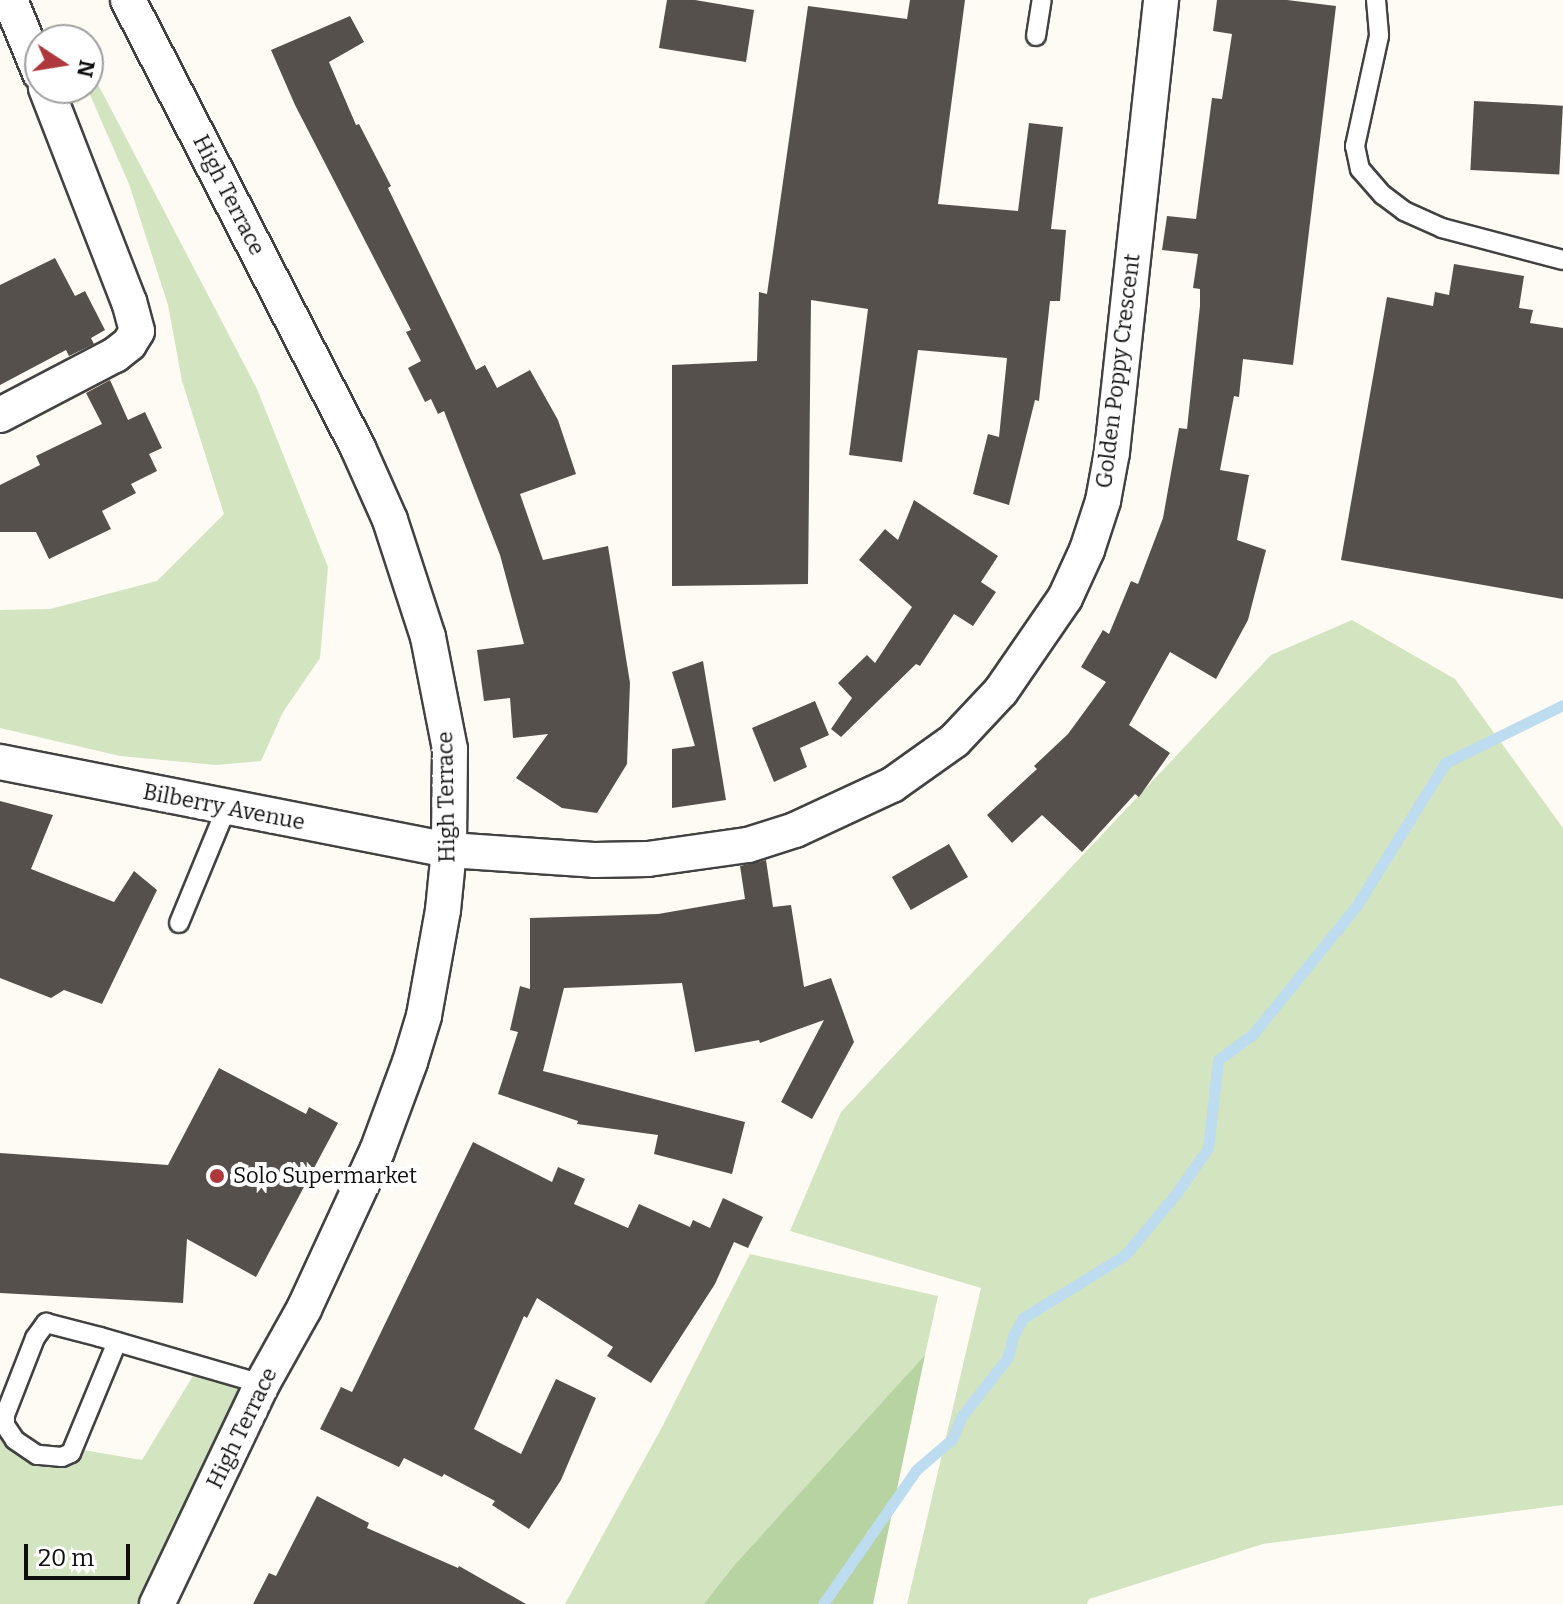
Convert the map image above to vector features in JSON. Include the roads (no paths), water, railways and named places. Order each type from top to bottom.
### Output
[{"type":"street","points":[[10,0],[24,34]]},
{"type":"street","name":"High Terrace","points":[[128,0],[358,448],[390,520],[428,637],[450,749],[449,850],[437,948],[424,1016],[410,1062],[360,1189],[304,1309],[262,1384],[157,1604]]},
{"type":"street","name":"Golden Poppy Crescent","points":[[449,850],[621,859],[701,854],[748,845],[795,830],[892,785],[955,740],[1001,691],[1065,598],[1103,501],[1112,452],[1161,0]]},
{"type":"street","points":[[0,415],[129,344],[137,331],[52,104]]},
{"type":"street","name":"Bilberry Avenue","points":[[0,762],[226,809],[449,850]]},
{"type":"lane","points":[[1036,36],[1042,0]]},
{"type":"lane","points":[[1376,0],[1379,36],[1355,146],[1360,169],[1383,195],[1417,217],[1442,228],[1563,260]]},
{"type":"lane","points":[[179,923],[226,809]]},
{"type":"lane","points":[[117,1342],[71,1453],[62,1457],[37,1455],[15,1440],[5,1425],[5,1415],[41,1327],[53,1324],[117,1342],[262,1384]]},
{"type":"waterway","points":[[823,1604],[916,1470],[952,1439],[962,1416],[1008,1357],[1013,1336],[1023,1318],[1125,1255],[1175,1195],[1208,1148],[1218,1060],[1253,1034],[1357,905],[1445,763],[1563,705]]},
{"type":"place","name":"Solo Supermarket","points":[[217,1176]]}]
